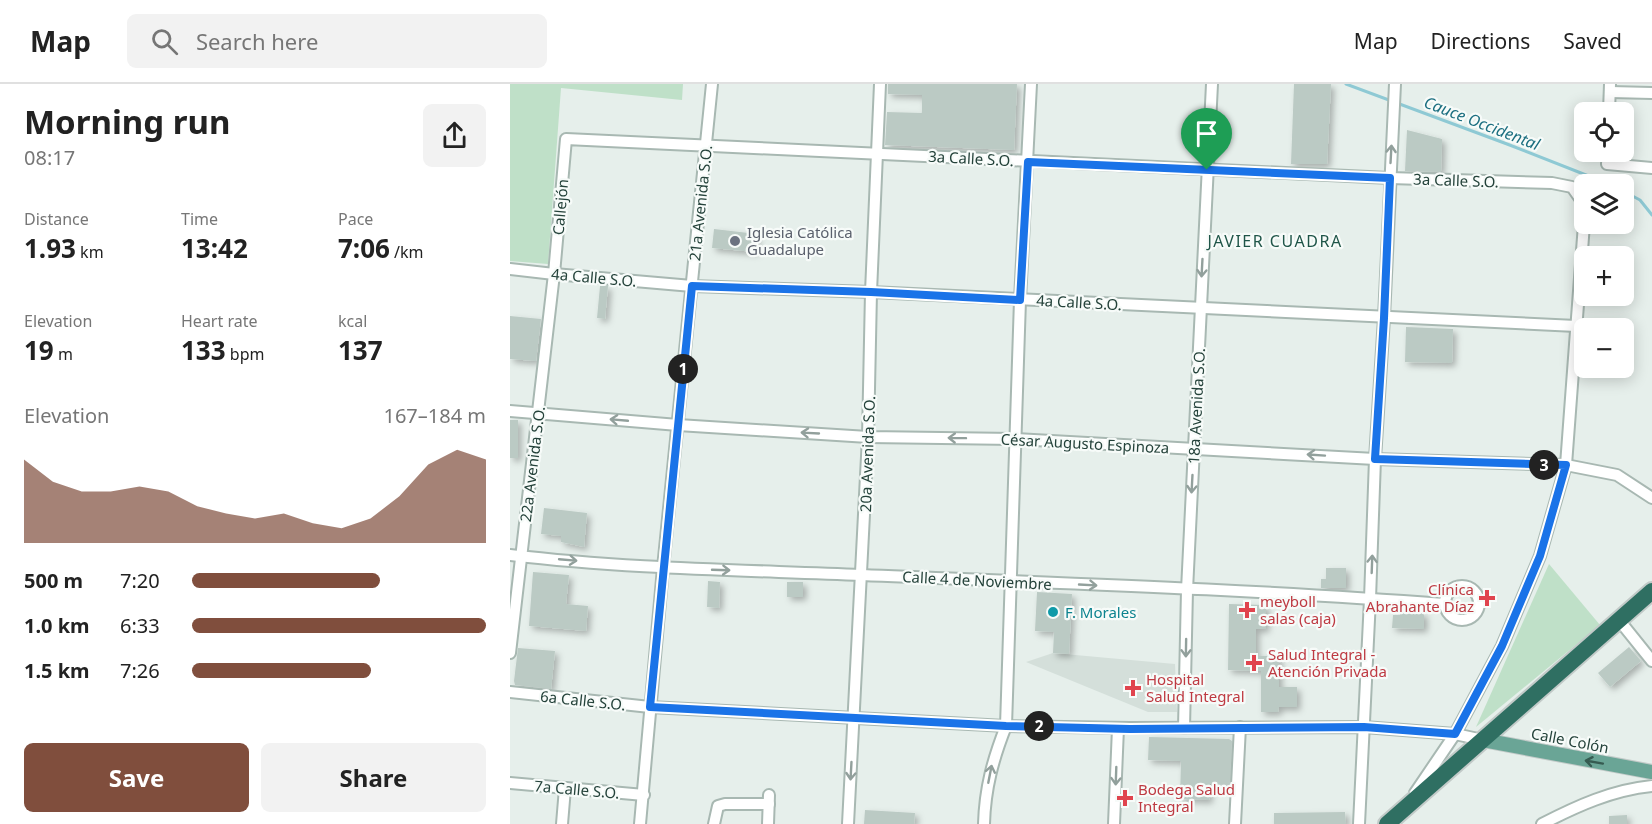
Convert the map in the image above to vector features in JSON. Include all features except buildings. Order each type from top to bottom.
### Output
[{"type":"highway","points":[[1387,824],[1652,591]]},
{"type":"main road","name":"Calle Colón","points":[[1483,740],[1652,772]]},
{"type":"street","name":"21a Avenida S.O.","points":[[640,824],[663,568],[712,84]]},
{"type":"street","name":"20a Avenida S.O.","points":[[848,824],[868,437],[871,292],[880,84]]},
{"type":"street","points":[[984,824],[984,801],[992,762],[1006,726],[1009,582],[1031,84]]},
{"type":"street","name":"18a Avenida S.O.","points":[[1184,728],[1187,590],[1212,84]]},
{"type":"street","points":[[1359,824],[1395,84]]},
{"type":"street","points":[[1610,88],[1652,93]]},
{"type":"street","name":"3a Calle S.O.","points":[[566,139],[1565,185],[1574,190]]},
{"type":"street","name":"Callejón","points":[[554,274],[566,139]]},
{"type":"street","points":[[1607,162],[1607,164],[1652,168]]},
{"type":"street","points":[[1577,318],[1583,234]]},
{"type":"street","name":"4a Calle S.O.","points":[[510,269],[692,286],[871,292],[1574,326]]},
{"type":"street","name":"22a Avenida S.O.","points":[[510,653],[515,555],[538,413],[554,274]]},
{"type":"street","points":[[1403,811],[1455,734],[1502,646],[1540,556],[1566,465],[1574,354]]},
{"type":"street","name":"César Augusto Espinoza","points":[[510,411],[868,437],[1015,439],[1375,459],[1566,465],[1617,475],[1652,498]]},
{"type":"street","name":"Calle 4 de Noviembre","points":[[515,555],[663,568],[1370,598],[1444,604]]},
{"type":"street","points":[[1619,620],[1652,660]]},
{"type":"street","name":"6a Calle S.O.","points":[[510,692],[650,707],[1006,726],[1364,727],[1455,734],[1483,740]]},
{"type":"street","points":[[1235,824],[1240,727]]},
{"type":"street","points":[[1114,824],[1118,728]]},
{"type":"street","name":"7a Calle S.O.","points":[[510,783],[644,795]]},
{"type":"street","points":[[1548,823],[1575,807],[1620,791],[1652,786]]},
{"type":"street","points":[[562,824],[565,788]]},
{"type":"street","points":[[714,824],[718,806],[769,800],[768,824]]},
{"type":"shaded area","name":"Hospital Salud Integral","points":[[1053,653],[1175,664],[1177,712],[1148,712],[1026,662]]},
{"type":"green space","points":[[510,84],[683,84],[682,100],[561,88],[548,264],[510,261]]},
{"type":"green space","points":[[1549,564],[1600,625],[1476,727]]},
{"type":"waterway","name":"Cauce Occidental","points":[[1346,84],[1584,174]]},
{"type":"waterway","name":"Cauce Occidental","points":[[1634,197],[1640,200],[1652,215]]},
{"type":"place","name":"Iglesia Católica Guadalupe","points":[[735,241]]},
{"type":"place","name":"Clínica Abrahante Díaz","points":[[1487,598]]},
{"type":"place","name":"meyboll salas (caja)","points":[[1247,610]]},
{"type":"place","name":"F. Morales","points":[[1053,612]]},
{"type":"place","name":"Salud Integral - Atención Privada","points":[[1254,663]]},
{"type":"place","name":"Hospital Salud Integral","points":[[1133,688]]},
{"type":"place","name":"Bodega Salud Integral","points":[[1125,798]]},
{"type":"district","name":"JAVIER CUADRA","points":[[1275,241]]},
{"type":"route","points":[[1028,162],[1207,170],[1390,178],[1375,459],[1566,465],[1540,556],[1502,646],[1455,734],[1364,727],[1130,729],[1006,726],[650,707],[692,286],[1020,300],[1028,162]]}]
